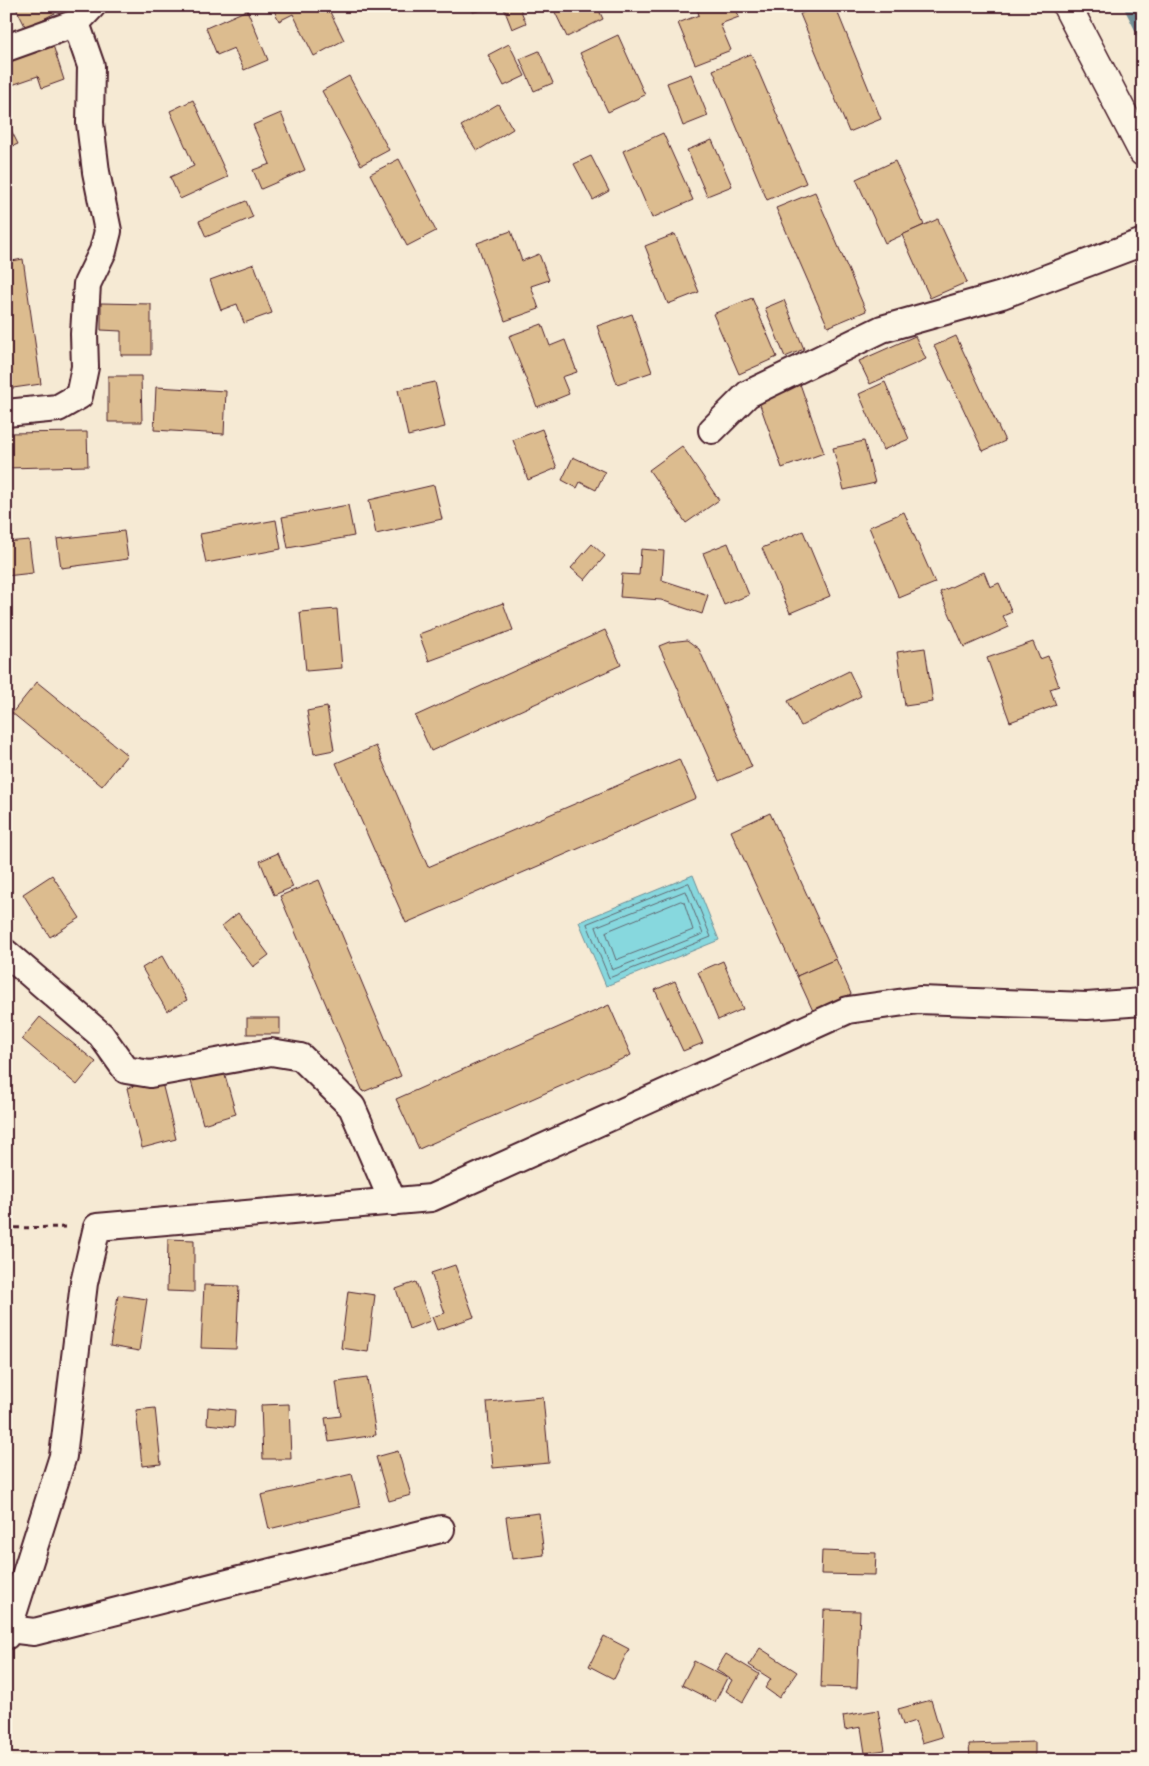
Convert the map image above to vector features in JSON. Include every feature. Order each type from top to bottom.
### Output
[{"type":"main road","points":[[1067,6],[1143,152]]},
{"type":"street","points":[[6,48],[84,14],[91,66],[90,123],[96,172],[108,231],[103,251],[87,284],[84,334],[85,367],[79,396],[58,408],[6,414]]},
{"type":"street","points":[[712,430],[748,394],[882,329],[1002,295],[1143,242]]},
{"type":"street","points":[[6,953],[101,1035],[126,1070],[150,1074],[271,1052],[301,1057],[352,1107],[393,1202]]},
{"type":"street","points":[[441,1529],[34,1632],[8,1633],[63,1456],[84,1283],[97,1226],[431,1198],[848,1010],[919,1000],[1087,1006],[1143,1002]]},
{"type":"path","points":[[6,1228],[97,1226]]},
{"type":"water","points":[[693,875],[719,940],[606,986],[579,922]]},
{"type":"building","points":[[15,6],[54,6],[57,12],[26,28]]},
{"type":"building","points":[[272,6],[327,6],[344,40],[314,56],[293,14],[279,21]]},
{"type":"building","points":[[472,6],[487,6],[488,9],[473,12]]},
{"type":"building","points":[[503,6],[519,6],[526,23],[512,29]]},
{"type":"building","points":[[552,6],[597,6],[603,19],[567,37]]},
{"type":"building","points":[[696,6],[735,6],[739,17],[720,24],[731,50],[695,64],[678,23],[699,15]]},
{"type":"building","points":[[818,6],[835,6],[881,119],[849,132],[800,14]]},
{"type":"building","points":[[247,10],[268,60],[244,70],[234,48],[217,55],[206,28]]},
{"type":"building","points":[[618,35],[645,95],[608,112],[580,53]]},
{"type":"building","points":[[52,42],[64,80],[42,88],[38,76],[6,87],[6,57]]},
{"type":"building","points":[[509,44],[525,76],[504,86],[488,55]]},
{"type":"building","points":[[539,51],[553,83],[534,91],[520,59]]},
{"type":"building","points":[[751,54],[806,183],[767,200],[713,70]]},
{"type":"building","points":[[691,74],[708,116],[683,126],[667,83]]},
{"type":"building","points":[[349,76],[389,150],[361,165],[322,91]]},
{"type":"building","points":[[193,100],[228,177],[180,199],[170,177],[194,166],[170,111]]},
{"type":"building","points":[[498,104],[513,129],[477,151],[461,126]]},
{"type":"building","points":[[281,113],[305,170],[261,189],[253,170],[270,164],[253,125]]},
{"type":"building","points":[[6,120],[18,144],[6,149]]},
{"type":"building","points":[[663,133],[693,200],[652,218],[623,151]]},
{"type":"building","points":[[712,140],[732,186],[707,196],[687,150]]},
{"type":"building","points":[[591,156],[609,191],[593,200],[574,164]]},
{"type":"building","points":[[399,159],[436,231],[407,246],[370,174]]},
{"type":"building","points":[[895,161],[924,225],[885,243],[856,179]]},
{"type":"building","points":[[815,192],[866,311],[828,327],[776,208]]},
{"type":"building","points":[[246,201],[253,217],[206,237],[199,221]]},
{"type":"building","points":[[938,219],[967,282],[930,298],[902,235]]},
{"type":"building","points":[[511,231],[522,261],[539,254],[549,280],[531,286],[539,309],[505,321],[477,243]]},
{"type":"building","points":[[675,234],[699,292],[668,304],[645,246]]},
{"type":"building","points":[[23,259],[41,384],[6,389],[6,262]]},
{"type":"building","points":[[254,264],[272,313],[244,323],[237,304],[221,310],[210,280]]},
{"type":"building","points":[[752,298],[777,357],[739,374],[713,314]]},
{"type":"building","points":[[784,300],[804,349],[785,357],[765,308]]},
{"type":"building","points":[[101,303],[151,304],[151,355],[121,355],[121,331],[101,330]]},
{"type":"building","points":[[632,314],[652,372],[617,384],[597,326]]},
{"type":"building","points":[[542,324],[550,346],[565,340],[577,372],[562,377],[569,394],[537,407],[509,336]]},
{"type":"building","points":[[915,336],[926,359],[870,384],[859,361]]},
{"type":"building","points":[[956,336],[1005,441],[983,451],[934,346]]},
{"type":"building","points":[[108,376],[141,376],[142,422],[108,422]]},
{"type":"building","points":[[799,381],[824,453],[782,468],[757,396]]},
{"type":"building","points":[[435,382],[445,427],[408,436],[398,390]]},
{"type":"building","points":[[885,382],[909,439],[883,450],[859,394]]},
{"type":"building","points":[[156,387],[226,391],[224,434],[154,430]]},
{"type":"building","points":[[542,429],[557,468],[528,480],[513,440]]},
{"type":"building","points":[[87,432],[88,466],[6,468],[6,433]]},
{"type":"building","points":[[864,441],[875,483],[844,490],[833,448]]},
{"type":"building","points":[[682,446],[719,500],[686,523],[649,470]]},
{"type":"building","points":[[573,457],[605,472],[596,490],[580,482],[577,488],[562,480]]},
{"type":"building","points":[[434,485],[442,519],[376,534],[369,500]]},
{"type":"building","points":[[348,505],[354,536],[288,548],[282,517]]},
{"type":"building","points":[[904,512],[935,583],[899,598],[869,527]]},
{"type":"building","points":[[276,520],[281,549],[206,563],[200,534]]},
{"type":"building","points":[[124,531],[128,559],[61,568],[57,539]]},
{"type":"building","points":[[803,531],[830,596],[790,613],[762,548]]},
{"type":"building","points":[[29,540],[33,573],[6,576],[6,542]]},
{"type":"building","points":[[728,543],[749,595],[724,605],[703,553]]},
{"type":"building","points":[[592,544],[605,556],[585,580],[571,568]]},
{"type":"building","points":[[641,549],[664,551],[662,580],[708,595],[702,614],[661,600],[620,597],[622,574],[639,575]]},
{"type":"building","points":[[984,572],[990,587],[999,583],[1012,612],[1003,616],[1009,627],[964,647],[940,592]]},
{"type":"building","points":[[503,603],[513,630],[429,661],[419,634]]},
{"type":"building","points":[[337,609],[342,668],[306,671],[300,612]]},
{"type":"building","points":[[605,630],[621,665],[431,751],[415,716]]},
{"type":"building","points":[[687,640],[699,649],[752,767],[719,781],[659,646],[669,642]]},
{"type":"building","points":[[1033,642],[1040,659],[1048,656],[1059,686],[1050,689],[1056,705],[1010,722],[987,658]]},
{"type":"building","points":[[925,648],[933,702],[905,706],[897,652]]},
{"type":"building","points":[[849,671],[861,696],[801,726],[788,701]]},
{"type":"building","points":[[37,682],[127,755],[102,786],[12,713]]},
{"type":"building","points":[[327,707],[334,750],[314,754],[307,711]]},
{"type":"building","points":[[376,746],[428,867],[679,759],[696,798],[406,923],[336,763]]},
{"type":"building","points":[[770,813],[836,959],[797,976],[731,831]]},
{"type":"building","points":[[278,853],[293,887],[274,895],[260,861]]},
{"type":"building","points":[[52,875],[80,918],[50,937],[23,894]]},
{"type":"building","points":[[319,880],[401,1076],[363,1092],[280,896]]},
{"type":"building","points":[[238,913],[269,955],[253,967],[222,926]]},
{"type":"building","points":[[162,956],[187,1000],[167,1011],[142,968]]},
{"type":"building","points":[[836,959],[851,994],[813,1011],[797,976]]},
{"type":"building","points":[[723,961],[743,1009],[718,1020],[698,972]]},
{"type":"building","points":[[675,981],[703,1043],[683,1051],[655,990]]},
{"type":"building","points":[[609,1005],[631,1055],[419,1149],[396,1099]]},
{"type":"building","points":[[40,1017],[96,1062],[77,1085],[22,1039]]},
{"type":"building","points":[[247,1018],[280,1018],[280,1034],[247,1034]]},
{"type":"building","points":[[222,1065],[236,1114],[203,1124],[189,1074]]},
{"type":"building","points":[[161,1079],[176,1139],[142,1148],[127,1088]]},
{"type":"building","points":[[168,1239],[194,1240],[194,1292],[167,1291]]},
{"type":"building","points":[[455,1265],[474,1317],[437,1330],[432,1317],[445,1313],[431,1273]]},
{"type":"building","points":[[416,1282],[430,1321],[409,1329],[396,1289]]},
{"type":"building","points":[[204,1285],[239,1286],[236,1349],[201,1348]]},
{"type":"building","points":[[348,1291],[375,1295],[368,1352],[341,1348]]},
{"type":"building","points":[[118,1295],[147,1299],[139,1351],[110,1346]]},
{"type":"building","points":[[367,1378],[376,1435],[329,1442],[325,1418],[341,1416],[336,1382]]},
{"type":"building","points":[[543,1397],[549,1463],[493,1468],[487,1402]]},
{"type":"building","points":[[289,1404],[291,1459],[263,1459],[261,1405]]},
{"type":"building","points":[[208,1407],[235,1410],[234,1427],[207,1424]]},
{"type":"building","points":[[155,1408],[161,1464],[142,1466],[136,1410]]},
{"type":"building","points":[[398,1451],[411,1495],[389,1501],[376,1457]]},
{"type":"building","points":[[352,1474],[360,1507],[269,1529],[261,1495]]},
{"type":"building","points":[[539,1513],[544,1555],[512,1559],[506,1517]]},
{"type":"building","points":[[822,1551],[876,1553],[875,1575],[821,1574]]},
{"type":"building","points":[[824,1610],[860,1611],[857,1688],[821,1687]]},
{"type":"building","points":[[604,1636],[629,1649],[614,1679],[589,1666]]},
{"type":"building","points":[[760,1648],[797,1672],[779,1698],[765,1688],[771,1679],[749,1665]]},
{"type":"building","points":[[726,1654],[759,1674],[743,1702],[726,1691],[732,1680],[716,1670]]},
{"type":"building","points":[[694,1661],[727,1678],[715,1702],[682,1685]]},
{"type":"building","points":[[931,1700],[942,1737],[922,1743],[915,1721],[903,1725],[898,1709]]},
{"type":"building","points":[[878,1710],[885,1750],[865,1753],[861,1727],[845,1730],[843,1716]]},
{"type":"building","points":[[1035,1742],[1035,1760],[970,1760],[969,1744]]},
{"type":"waterway","points":[[1128,6],[1143,36]]}]
